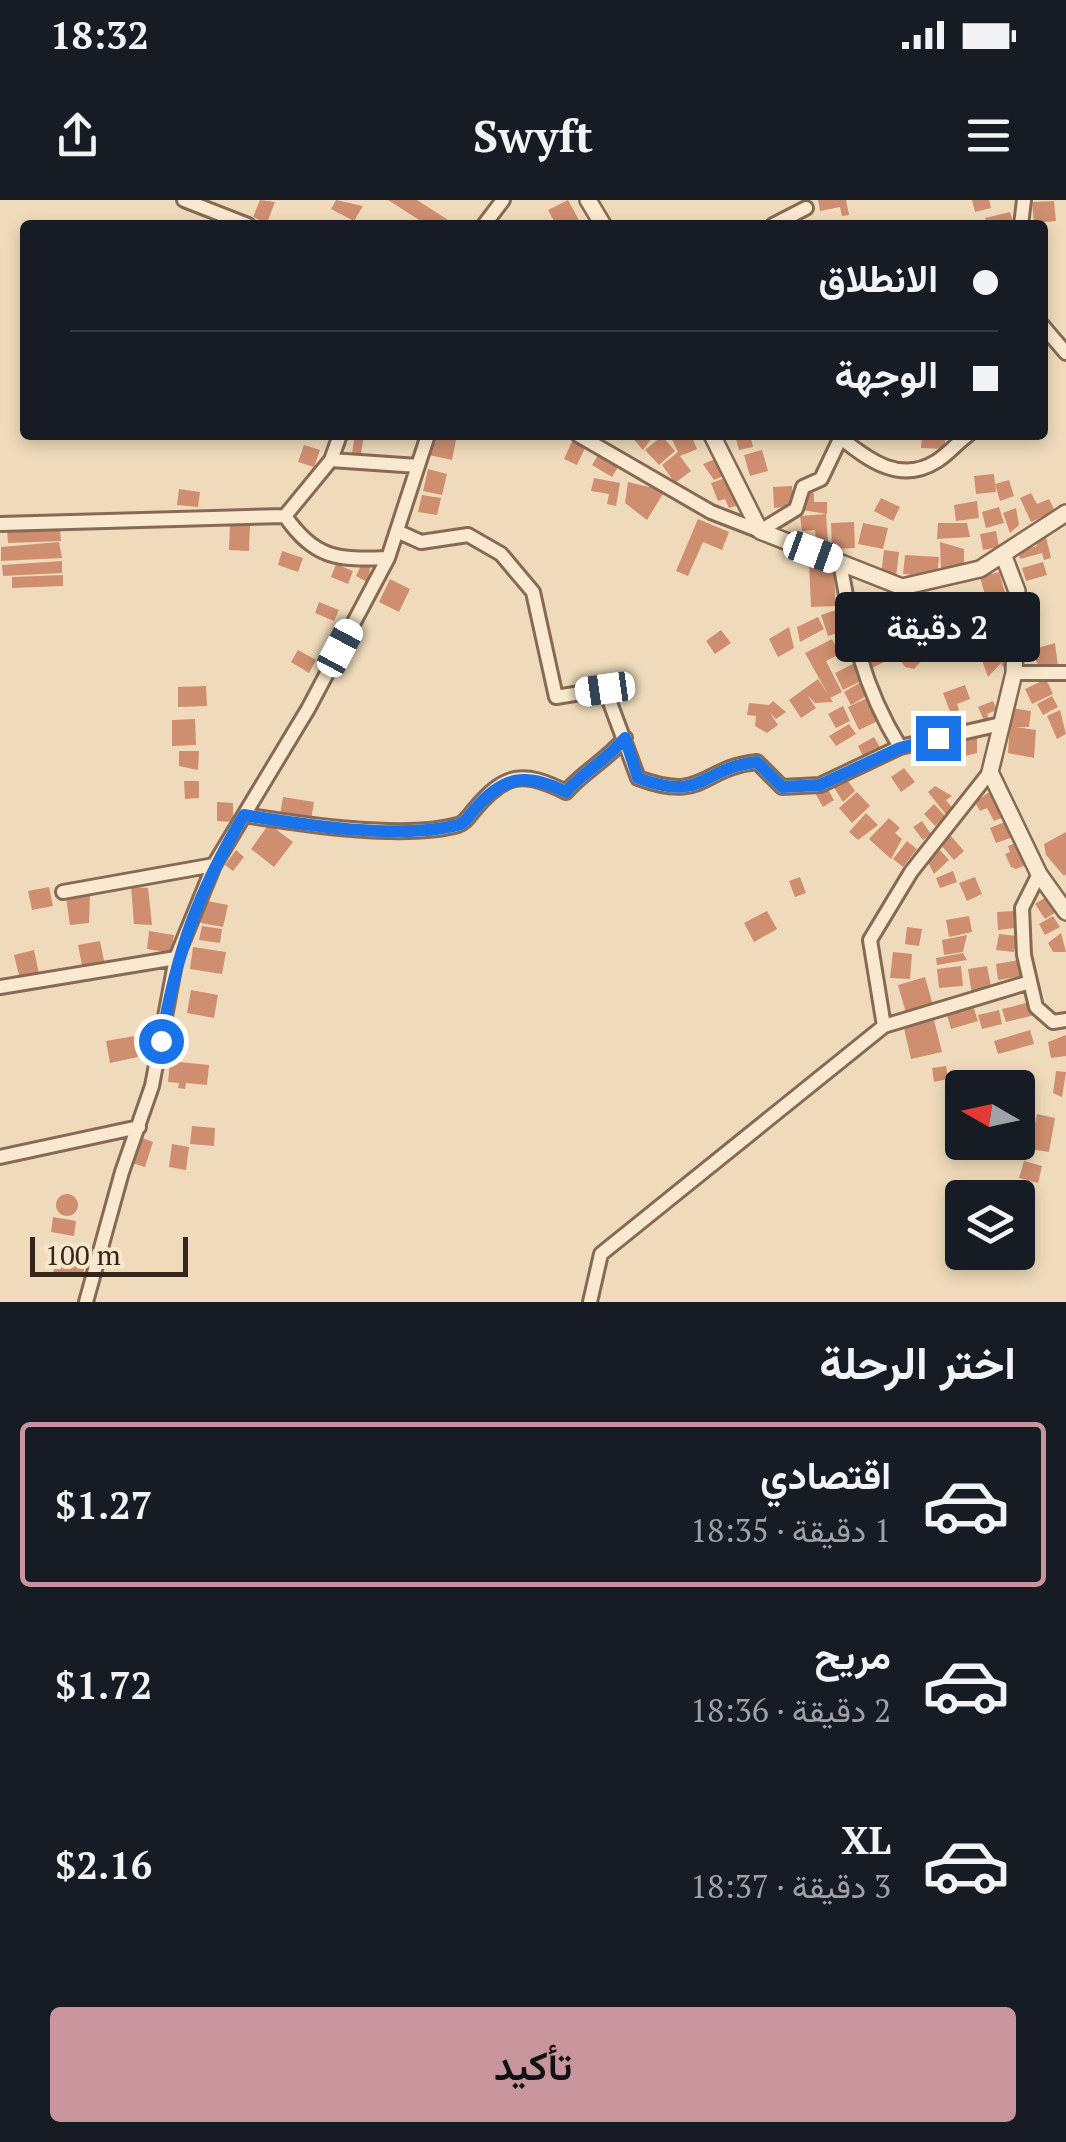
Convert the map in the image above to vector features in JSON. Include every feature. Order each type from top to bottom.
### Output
[{"type":"street","points":[[184,200],[235,220]]},
{"type":"street","points":[[488,220],[503,200]]},
{"type":"street","points":[[783,220],[806,208]]},
{"type":"street","points":[[1048,334],[1066,353]]},
{"type":"street","points":[[0,524],[284,516],[331,460],[338,440]]},
{"type":"street","points":[[86,1302],[122,1172],[152,1086],[176,958],[214,864],[308,709],[388,558],[426,440]]},
{"type":"street","points":[[587,440],[712,512],[902,588],[980,568],[1066,512]]},
{"type":"street","points":[[714,440],[760,532]]},
{"type":"street","points":[[760,532],[796,509],[803,487],[821,479],[840,440]]},
{"type":"street","points":[[846,440],[874,464],[904,473],[935,463],[962,440]]},
{"type":"street","points":[[331,460],[418,466]]},
{"type":"street","points":[[284,516],[304,544],[346,560],[388,558]]},
{"type":"street","points":[[399,532],[422,542],[468,535],[502,554],[533,592],[556,698],[605,689],[638,778],[669,789],[691,787],[740,764],[757,762],[782,787],[820,785],[900,748],[1001,724]]},
{"type":"street","points":[[884,1026],[870,940],[911,872],[990,772],[1014,674],[1016,591],[1003,554]]},
{"type":"street","points":[[840,562],[855,652],[881,716],[900,748]]},
{"type":"street","points":[[1014,674],[1066,674]]},
{"type":"street","points":[[244,815],[304,825],[403,831],[462,824],[505,780],[517,777],[546,781],[566,792],[578,778],[608,760],[625,738]]},
{"type":"street","points":[[990,772],[1039,874],[1063,904]]},
{"type":"street","points":[[63,892],[214,864]]},
{"type":"street","points":[[1039,874],[1022,908],[1030,982],[1036,1007],[1053,1022],[1066,1020]]},
{"type":"street","points":[[0,988],[176,958]]},
{"type":"street","points":[[590,1302],[601,1254],[884,1026],[1030,982]]},
{"type":"street","points":[[0,1157],[139,1128]]},
{"type":"building","points":[[260,200],[275,202],[268,220],[253,217]]},
{"type":"building","points":[[336,200],[363,206],[355,220],[331,209]]},
{"type":"building","points":[[388,200],[417,200],[448,220],[419,220]]},
{"type":"building","points":[[568,200],[579,220],[553,220],[548,210]]},
{"type":"building","points":[[818,200],[846,200],[849,215],[842,216],[840,207],[820,211]]},
{"type":"building","points":[[972,200],[989,200],[991,208],[975,212]]},
{"type":"building","points":[[1054,201],[1056,221],[1034,220],[1032,202]]},
{"type":"building","points":[[1010,212],[1012,220],[986,220]]},
{"type":"building","points":[[354,440],[363,440],[361,454],[352,453]]},
{"type":"building","points":[[432,440],[456,440],[452,460],[429,455]]},
{"type":"building","points":[[573,440],[587,444],[577,465],[564,459]]},
{"type":"building","points":[[634,440],[650,440],[643,450]]},
{"type":"building","points":[[657,440],[665,440],[675,451],[659,465],[645,450]]},
{"type":"building","points":[[672,440],[693,440],[697,449],[680,456],[691,471],[675,483],[662,465],[678,452]]},
{"type":"building","points":[[736,440],[751,440],[753,447],[739,450]]},
{"type":"building","points":[[922,440],[945,440],[945,449],[921,448]]},
{"type":"building","points":[[304,445],[320,450],[314,467],[298,462]]},
{"type":"building","points":[[601,450],[621,462],[612,477],[592,465]]},
{"type":"building","points":[[762,450],[768,471],[750,476],[744,455]]},
{"type":"building","points":[[720,457],[726,475],[714,480],[703,464]]},
{"type":"building","points":[[428,469],[447,474],[442,495],[423,491]]},
{"type":"building","points":[[994,474],[996,492],[976,494],[974,476]]},
{"type":"building","points":[[728,477],[739,505],[729,508],[725,499],[718,501],[711,483]]},
{"type":"building","points":[[594,478],[620,483],[616,506],[607,504],[609,494],[591,491]]},
{"type":"building","points":[[1009,480],[1014,496],[1000,501],[995,484]]},
{"type":"building","points":[[628,482],[649,487],[652,482],[664,492],[647,520],[625,503]]},
{"type":"building","points":[[792,486],[793,506],[774,508],[773,487]]},
{"type":"building","points":[[179,489],[200,492],[198,507],[177,505]]},
{"type":"building","points":[[802,493],[814,493],[814,502],[827,502],[827,514],[802,510]]},
{"type":"building","points":[[1031,493],[1037,504],[1049,499],[1055,511],[1031,522],[1020,498]]},
{"type":"building","points":[[422,495],[441,498],[437,515],[418,512]]},
{"type":"building","points":[[881,498],[900,507],[893,521],[874,511]]},
{"type":"building","points":[[977,501],[979,518],[956,521],[954,505]]},
{"type":"building","points":[[999,507],[1004,523],[986,528],[982,512]]},
{"type":"building","points":[[1016,508],[1019,525],[1010,533],[1003,513]]},
{"type":"building","points":[[826,514],[828,542],[816,543],[815,530],[802,531],[800,516]]},
{"type":"building","points":[[698,519],[729,532],[722,550],[703,542],[688,576],[676,571]]},
{"type":"building","points":[[854,522],[855,548],[832,549],[831,523]]},
{"type":"building","points":[[230,523],[250,524],[249,551],[229,550]]},
{"type":"building","points":[[863,523],[888,528],[883,549],[858,544]]},
{"type":"building","points":[[938,523],[967,523],[970,537],[937,539]]},
{"type":"building","points":[[60,528],[61,541],[8,543],[7,530]]},
{"type":"building","points":[[996,531],[999,547],[983,550],[980,534]]},
{"type":"building","points":[[1046,537],[1051,558],[1044,560],[1042,553],[1020,559],[1018,551],[1037,546],[1035,540]]},
{"type":"building","points":[[59,542],[62,558],[1,561],[1,547]]},
{"type":"building","points":[[940,542],[964,549],[964,562],[957,571],[941,572]]},
{"type":"building","points":[[884,550],[899,552],[896,577],[881,575]]},
{"type":"building","points":[[282,551],[303,558],[298,572],[278,565]]},
{"type":"building","points":[[905,555],[939,557],[937,577],[903,574]]},
{"type":"building","points":[[62,561],[62,573],[3,576],[2,565]]},
{"type":"building","points":[[363,561],[370,565],[369,583],[356,576]]},
{"type":"building","points":[[833,562],[836,606],[811,607],[809,563]]},
{"type":"building","points":[[1043,562],[1047,575],[1026,581],[1022,568]]},
{"type":"building","points":[[336,564],[353,571],[348,584],[331,577]]},
{"type":"building","points":[[999,572],[1006,596],[987,602],[980,577]]},
{"type":"building","points":[[63,575],[63,586],[12,588],[12,577]]},
{"type":"building","points":[[390,579],[410,589],[399,612],[379,602]]},
{"type":"building","points":[[902,595],[910,598],[910,614],[902,617],[894,614],[891,606],[894,598]]},
{"type":"building","points":[[1013,596],[1015,620],[999,624],[993,603]]},
{"type":"building","points":[[319,602],[339,610],[334,621],[315,613]]},
{"type":"building","points":[[839,609],[846,630],[828,636],[821,615]]},
{"type":"building","points":[[818,617],[824,629],[800,642],[797,627]]},
{"type":"building","points":[[789,627],[794,648],[778,657],[769,639]]},
{"type":"building","points":[[721,630],[731,643],[715,654],[706,641]]},
{"type":"building","points":[[909,636],[931,651],[914,669],[905,667],[896,654]]},
{"type":"building","points":[[832,639],[840,654],[826,661],[842,692],[830,698],[805,653]]},
{"type":"building","points":[[888,641],[896,656],[870,669],[866,662],[874,659],[869,650]]},
{"type":"building","points":[[1055,643],[1058,666],[1039,667],[1031,650]]},
{"type":"building","points":[[298,650],[316,660],[309,673],[291,662]]},
{"type":"building","points":[[1008,651],[1013,667],[1006,672],[1001,663],[988,677],[982,660]]},
{"type":"building","points":[[855,663],[863,680],[843,690],[835,673]]},
{"type":"building","points":[[818,679],[833,702],[815,703],[807,695],[816,708],[801,718],[789,700]]},
{"type":"building","points":[[1046,679],[1053,694],[1032,704],[1025,689]]},
{"type":"building","points":[[861,682],[868,695],[851,705],[844,692]]},
{"type":"building","points":[[965,685],[970,699],[957,704],[959,710],[951,714],[943,693]]},
{"type":"building","points":[[206,686],[207,706],[178,707],[178,687]]},
{"type":"building","points":[[1052,696],[1058,707],[1043,715],[1037,704]]},
{"type":"building","points":[[869,697],[880,720],[859,730],[848,707]]},
{"type":"building","points":[[773,701],[786,712],[776,719],[770,713],[778,725],[767,733],[755,726],[756,716],[747,715],[749,703],[769,705]]},
{"type":"building","points":[[993,701],[997,710],[987,714],[990,721],[985,723],[978,707]]},
{"type":"building","points":[[843,706],[850,721],[836,728],[828,714]]},
{"type":"building","points":[[1011,708],[1031,711],[1029,727],[1016,727],[1036,730],[1034,758],[1008,753]]},
{"type":"building","points":[[1060,710],[1066,734],[1057,739],[1047,716]]},
{"type":"building","points":[[947,713],[951,728],[927,734],[923,719]]},
{"type":"building","points":[[195,719],[196,745],[172,746],[172,720]]},
{"type":"building","points":[[849,724],[856,734],[836,746],[829,736]]},
{"type":"building","points":[[977,733],[977,753],[954,759],[950,740]]},
{"type":"building","points":[[874,737],[881,749],[864,758],[858,746]]},
{"type":"building","points":[[179,751],[199,751],[198,770],[179,766]]},
{"type":"building","points":[[904,768],[915,782],[901,792],[891,777]]},
{"type":"building","points":[[846,778],[855,791],[843,802],[833,786]]},
{"type":"building","points":[[184,781],[199,781],[199,798],[185,799]]},
{"type":"building","points":[[826,786],[834,800],[823,807],[815,793]]},
{"type":"building","points":[[935,786],[952,796],[946,800],[955,811],[948,817],[928,792]]},
{"type":"building","points":[[992,790],[1004,817],[994,821],[987,808],[980,811],[975,802]]},
{"type":"building","points":[[857,792],[870,806],[852,823],[839,808]]},
{"type":"building","points":[[283,797],[314,802],[311,820],[280,815]]},
{"type":"building","points":[[217,802],[233,803],[233,822],[217,821]]},
{"type":"building","points":[[934,804],[945,816],[935,826],[924,814]]},
{"type":"building","points":[[866,813],[878,825],[858,840],[849,832]]},
{"type":"building","points":[[889,818],[900,828],[895,833],[902,839],[891,859],[869,839]]},
{"type":"building","points":[[922,821],[931,834],[923,840],[913,827]]},
{"type":"building","points":[[1007,821],[1013,837],[996,843],[990,828]]},
{"type":"building","points":[[269,824],[293,842],[274,867],[251,849]]},
{"type":"building","points":[[1066,832],[1064,876],[1046,855],[1044,844]]},
{"type":"building","points":[[951,836],[964,851],[954,860],[941,845]]},
{"type":"building","points":[[907,841],[917,849],[903,867],[893,859]]},
{"type":"building","points":[[1019,842],[1028,864],[1016,869],[1005,854],[1010,852],[1008,846]]},
{"type":"building","points":[[236,850],[244,857],[233,871],[225,865]]},
{"type":"building","points":[[940,850],[949,860],[934,874],[928,862]]},
{"type":"building","points":[[953,871],[957,882],[940,888],[936,878]]},
{"type":"building","points":[[800,877],[806,893],[795,897],[789,881]]},
{"type":"building","points":[[975,877],[982,894],[967,901],[959,883]]},
{"type":"building","points":[[49,887],[53,906],[32,910],[28,891]]},
{"type":"building","points":[[131,887],[148,888],[152,925],[134,924]]},
{"type":"building","points":[[90,895],[89,923],[70,925],[66,898]]},
{"type":"building","points":[[1046,897],[1056,912],[1045,919],[1035,904]]},
{"type":"building","points":[[202,900],[228,905],[223,927],[201,923]]},
{"type":"building","points":[[767,911],[777,929],[754,942],[744,923]]},
{"type":"building","points":[[1014,911],[1015,928],[998,930],[997,912]]},
{"type":"building","points":[[969,916],[972,932],[949,937],[946,920]]},
{"type":"building","points":[[1053,916],[1060,927],[1045,935],[1039,924]]},
{"type":"building","points":[[202,926],[222,929],[220,943],[199,940]]},
{"type":"building","points":[[907,927],[922,929],[919,946],[905,944]]},
{"type":"building","points":[[149,931],[174,935],[171,953],[147,949]]},
{"type":"building","points":[[1061,933],[1066,952],[1053,952],[1048,943]]},
{"type":"building","points":[[999,934],[1017,936],[1014,952],[996,950]]},
{"type":"building","points":[[967,935],[963,952],[944,955],[942,940]]},
{"type":"building","points":[[100,941],[104,961],[82,965],[78,945]]},
{"type":"building","points":[[193,947],[226,952],[222,974],[190,969]]},
{"type":"building","points":[[34,950],[39,974],[20,979],[14,955]]},
{"type":"building","points":[[893,952],[912,954],[910,979],[890,978]]},
{"type":"building","points":[[963,953],[967,960],[937,965],[936,958]]},
{"type":"building","points":[[1019,960],[1022,976],[998,980],[996,964]]},
{"type":"building","points":[[961,966],[963,986],[939,988],[937,969]]},
{"type":"building","points":[[987,966],[992,992],[972,995],[968,969]]},
{"type":"building","points":[[925,977],[934,1009],[907,1017],[898,985]]},
{"type":"building","points":[[191,990],[218,995],[214,1018],[187,1013]]},
{"type":"building","points":[[1031,1002],[1035,1015],[1006,1022],[1002,1009]]},
{"type":"building","points":[[972,1003],[978,1021],[951,1029],[946,1011]]},
{"type":"building","points":[[999,1010],[1002,1024],[982,1029],[978,1015]]},
{"type":"building","points":[[934,1020],[942,1052],[911,1059],[904,1028]]},
{"type":"building","points":[[1030,1030],[1034,1044],[998,1054],[994,1041]]},
{"type":"building","points":[[1066,1035],[1066,1056],[1051,1058],[1048,1042]]},
{"type":"building","points":[[134,1036],[138,1057],[110,1063],[106,1041]]},
{"type":"building","points":[[170,1061],[209,1065],[207,1085],[186,1083],[185,1089],[178,1088],[179,1083],[168,1082]]},
{"type":"building","points":[[946,1066],[945,1080],[934,1082],[932,1068]]},
{"type":"building","points":[[1056,1071],[1066,1072],[1062,1097],[1053,1093]]},
{"type":"building","points":[[1037,1114],[1055,1118],[1049,1152],[1035,1150]]},
{"type":"building","points":[[192,1126],[215,1128],[214,1146],[190,1144]]},
{"type":"building","points":[[140,1137],[153,1142],[145,1167],[132,1163]]},
{"type":"building","points":[[172,1144],[189,1147],[186,1170],[169,1167]]},
{"type":"building","points":[[1024,1161],[1042,1166],[1038,1183],[1019,1178]]},
{"type":"building","points":[[67,1194],[75,1197],[75,1213],[67,1216],[59,1213],[56,1205],[59,1197]]},
{"type":"building","points":[[53,1217],[76,1221],[74,1236],[51,1232]]},
{"type":"building","points":[[60,1256],[85,1261],[83,1277],[51,1277]]},
{"type":"route","points":[[161,1041],[176,958],[214,864],[244,815],[304,825],[403,831],[462,824],[505,780],[517,777],[546,781],[566,792],[578,778],[608,760],[625,738],[638,778],[669,789],[691,787],[740,764],[757,762],[782,787],[820,785],[900,748],[938,738]]}]
